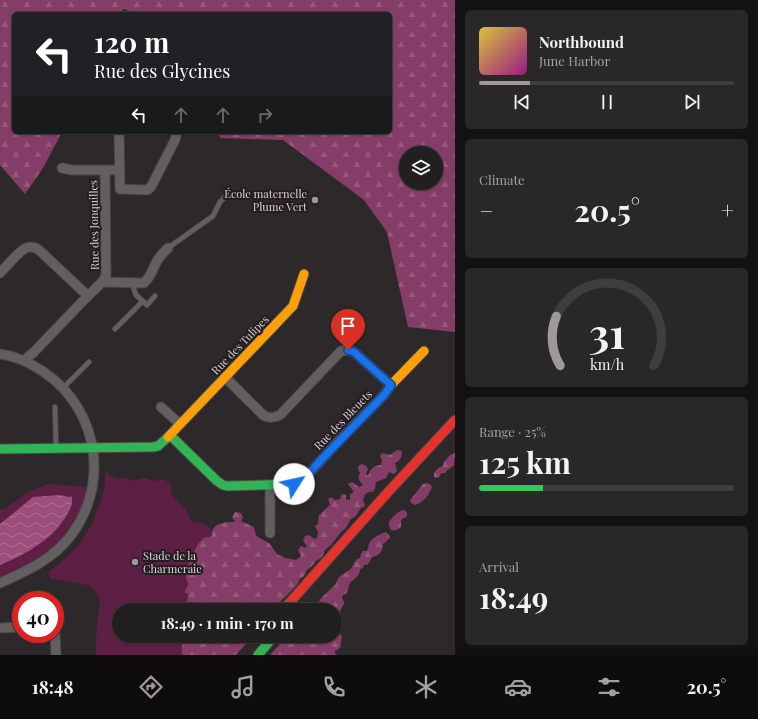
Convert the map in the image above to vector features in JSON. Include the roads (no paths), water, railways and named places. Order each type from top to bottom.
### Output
[{"type":"main road","name":"Rue des Tulipes","points":[[0,449],[158,446],[293,306],[304,274]]},
{"type":"main road","name":"Rue des Bleuets","points":[[169,436],[174,439],[220,484],[227,486],[270,485],[294,484],[300,482],[424,351]]},
{"type":"main road","points":[[290,603],[389,491],[455,420]]},
{"type":"main road","points":[[346,553],[395,497],[455,433]]},
{"type":"main road","points":[[258,655],[268,643]]},
{"type":"street","points":[[119,134],[120,189]]},
{"type":"street","points":[[105,189],[146,190],[150,188],[175,140],[176,134]]},
{"type":"street","name":"Rue des Jonquilles","points":[[24,361],[102,282],[106,276],[105,171],[72,170],[62,168]]},
{"type":"street","points":[[105,171],[119,170]]},
{"type":"street","points":[[0,273],[22,250],[31,247],[35,248],[39,250],[88,296]]},
{"type":"street","points":[[102,282],[144,283],[158,259],[168,248]]},
{"type":"street","points":[[225,377],[264,415],[270,418],[280,415],[341,351],[348,350],[354,352],[391,385]]},
{"type":"street","points":[[0,354],[12,356],[44,372],[63,388],[77,405],[93,448],[94,472],[89,501],[83,516],[72,534],[62,546],[32,569],[0,583]]},
{"type":"street","points":[[161,407],[180,424]]},
{"type":"street","points":[[270,485],[270,533]]},
{"type":"street","points":[[0,628],[12,627]]},
{"type":"street","points":[[55,643],[56,655]]},
{"type":"lane","points":[[168,248],[213,216],[220,202],[228,194]]},
{"type":"lane","points":[[132,283],[136,295],[147,305],[155,296]]},
{"type":"lane","points":[[115,329],[143,301]]},
{"type":"lane","points":[[63,388],[89,362]]},
{"type":"lane","points":[[55,407],[56,449]]},
{"type":"water","points":[[60,495],[71,496],[72,504],[60,525],[50,536],[38,545],[22,555],[0,565],[0,524],[33,497]]},
{"type":"place","name":"École maternelle Plume Vert","points":[[315,200]]},
{"type":"place","name":"Stade de la Charmeraie","points":[[135,562]]}]
